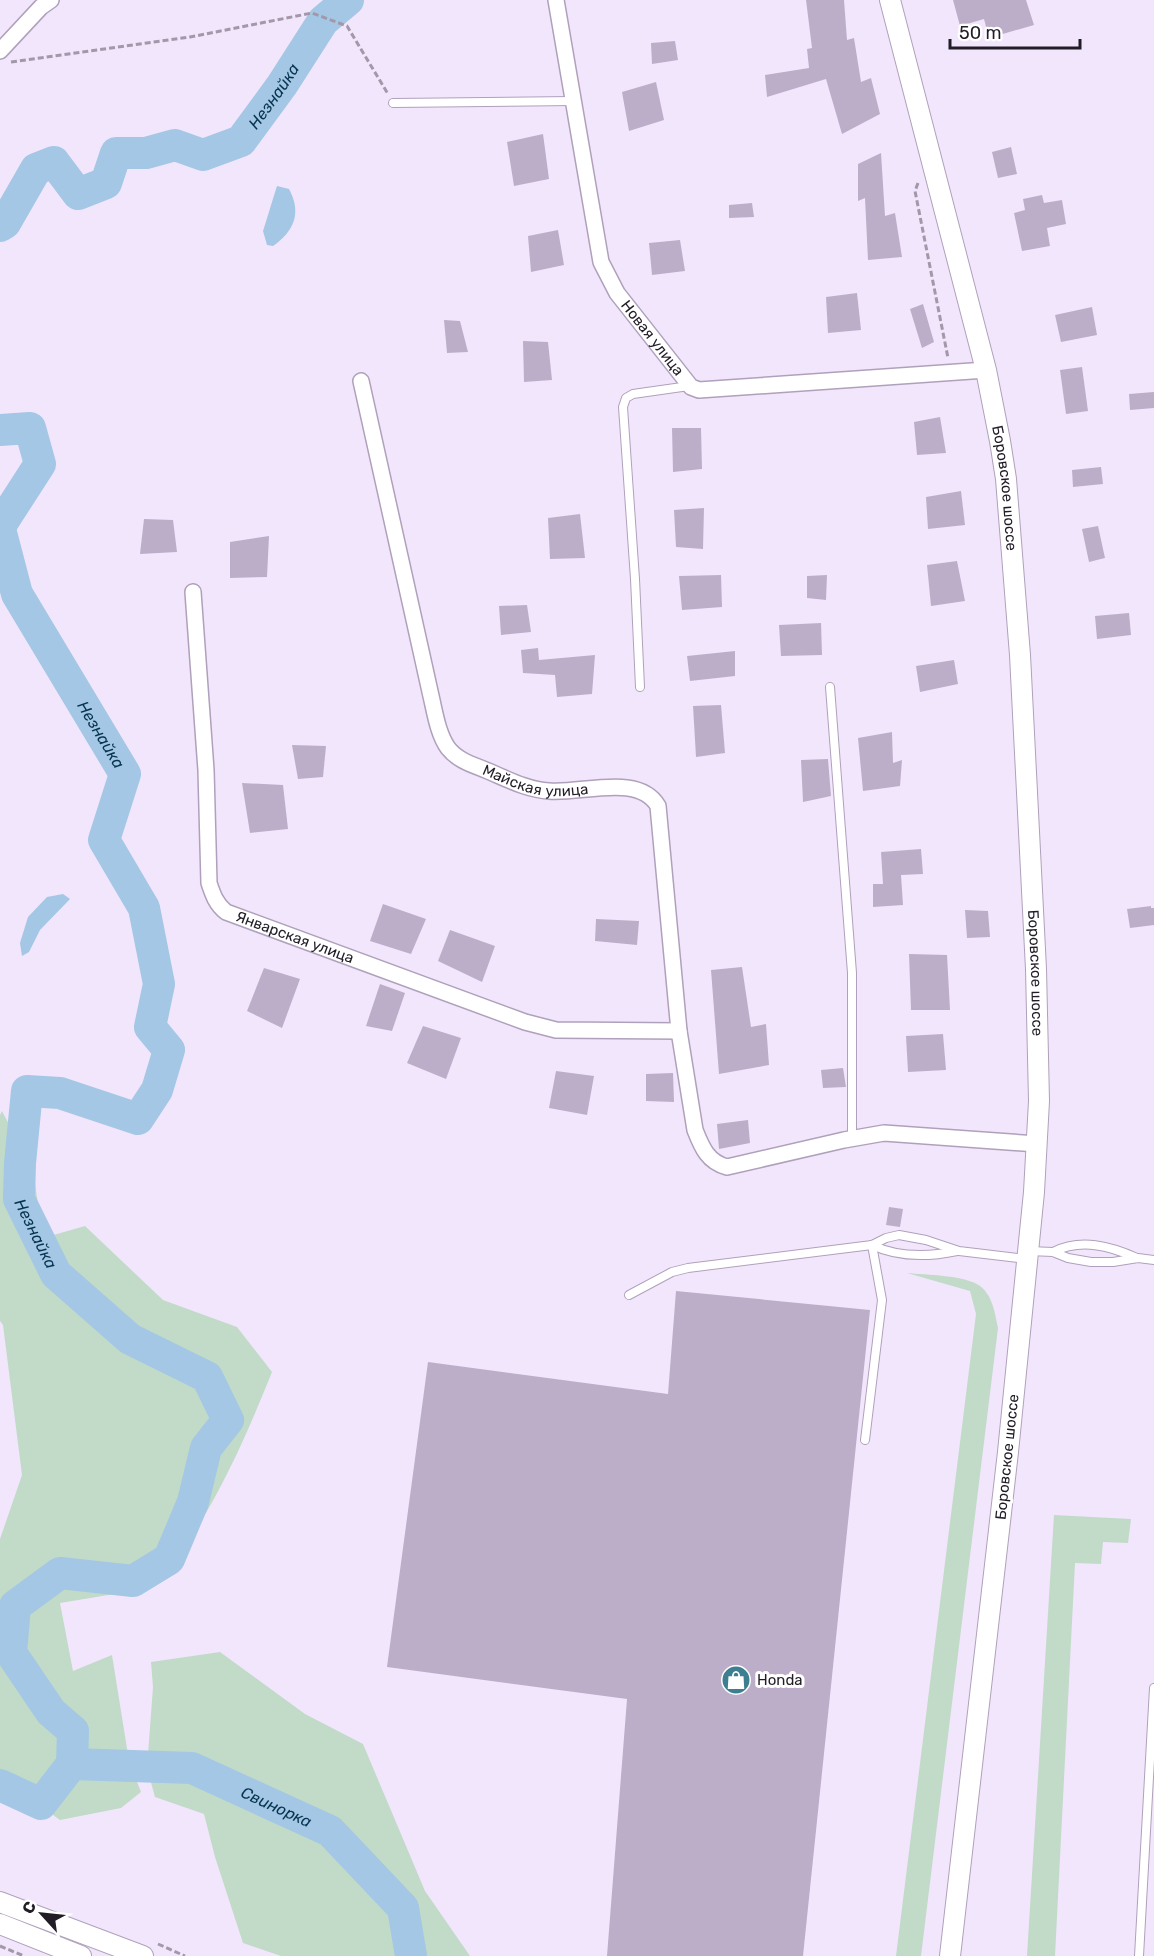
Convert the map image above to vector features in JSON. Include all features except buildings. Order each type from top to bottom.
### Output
[{"type":"main road","name":"Боровское шоссе","points":[[890,0],[986,370],[1006,480],[1020,654],[1036,969],[1038,1144],[1008,1452],[950,1956]]},
{"type":"main road","points":[[0,1902],[143,1956]]},
{"type":"main road","points":[[0,1924],[81,1956]]},
{"type":"street","points":[[6,57],[41,7],[51,0]]},
{"type":"street","name":"Новая улица","points":[[556,0],[601,262],[617,293],[689,386],[699,390],[986,370]]},
{"type":"street","name":"Майская улица","points":[[361,381],[431,696],[440,730],[448,748],[460,760],[528,787],[549,792],[635,788],[653,798],[658,806],[679,1030],[695,1130],[701,1146],[716,1164],[727,1167],[852,1138]]},
{"type":"street","name":"Январская улица","points":[[193,592],[206,770],[209,883],[219,906],[226,912],[525,1022],[556,1030],[679,1030]]},
{"type":"street","points":[[852,1138],[884,1133],[1038,1144]]},
{"type":"lane","points":[[393,103],[573,101]]},
{"type":"lane","points":[[640,687],[623,407],[626,398],[633,394],[689,386]]},
{"type":"lane","points":[[830,687],[852,973],[852,1138]]},
{"type":"lane","points":[[629,1294],[672,1272],[688,1268],[872,1245],[899,1235],[916,1237],[959,1251]]},
{"type":"lane","points":[[872,1245],[891,1253],[926,1256],[959,1251],[1027,1255],[1053,1252],[1065,1246],[1097,1245],[1116,1249],[1138,1258]]},
{"type":"lane","points":[[865,1440],[882,1300],[872,1245]]},
{"type":"lane","points":[[1053,1252],[1068,1258],[1102,1263],[1138,1258],[1154,1260]]},
{"type":"lane","points":[[1139,1956],[1154,1688]]},
{"type":"path","points":[[6,57],[190,37],[312,13],[347,26],[393,103]]},
{"type":"path","points":[[919,181],[915,190],[950,373]]},
{"type":"path","points":[[0,1946],[24,1956]]},
{"type":"green space","points":[[2,1111],[33,1170],[43,1238],[85,1226],[163,1300],[237,1327],[272,1372],[244,1439],[211,1504],[182,1551],[151,1588],[60,1603],[73,1671],[112,1655],[129,1761],[141,1792],[121,1808],[60,1820],[0,1779],[0,1539],[22,1475],[3,1325],[0,1321],[0,1115]]},
{"type":"green space","points":[[907,1273],[955,1278],[980,1286],[991,1300],[998,1328],[921,1956],[896,1956],[976,1314],[970,1291]]},
{"type":"green space","points":[[1054,1515],[1131,1519],[1128,1543],[1103,1542],[1101,1564],[1075,1563],[1055,1956],[1027,1956]]},
{"type":"green space","points":[[220,1652],[305,1714],[363,1744],[425,1891],[470,1956],[281,1956],[243,1943],[215,1857],[204,1814],[155,1797],[147,1768],[153,1687],[151,1662]]},
{"type":"water","points":[[277,186],[289,189],[295,206],[295,214],[291,228],[273,246],[267,245],[263,231]]},
{"type":"water","points":[[63,894],[70,899],[40,930],[29,952],[22,956],[20,943],[28,917],[47,897]]},
{"type":"waterway","name":"Незнайка","points":[[0,226],[5,223],[36,169],[54,162],[78,194],[106,183],[116,153],[146,153],[175,145],[203,155],[241,141],[282,85],[323,21],[348,0]]},
{"type":"waterway","name":"Незнайка","points":[[0,430],[30,428],[40,464],[0,526]]},
{"type":"waterway","name":"Незнайка","points":[[0,529],[17,594],[125,774],[104,840],[144,908],[159,984],[150,1027],[169,1050],[157,1090],[138,1119],[60,1093],[27,1091],[19,1199],[56,1274],[130,1339],[207,1377],[228,1420],[206,1448],[193,1502],[169,1559],[133,1581],[60,1573],[15,1606],[11,1653],[51,1712],[73,1731],[72,1764],[41,1804],[0,1785]]},
{"type":"waterway","name":"Свинорка","points":[[72,1764],[192,1768],[330,1831],[403,1908],[411,1956]]},
{"type":"place","name":"Honda","points":[[736,1680]]}]
